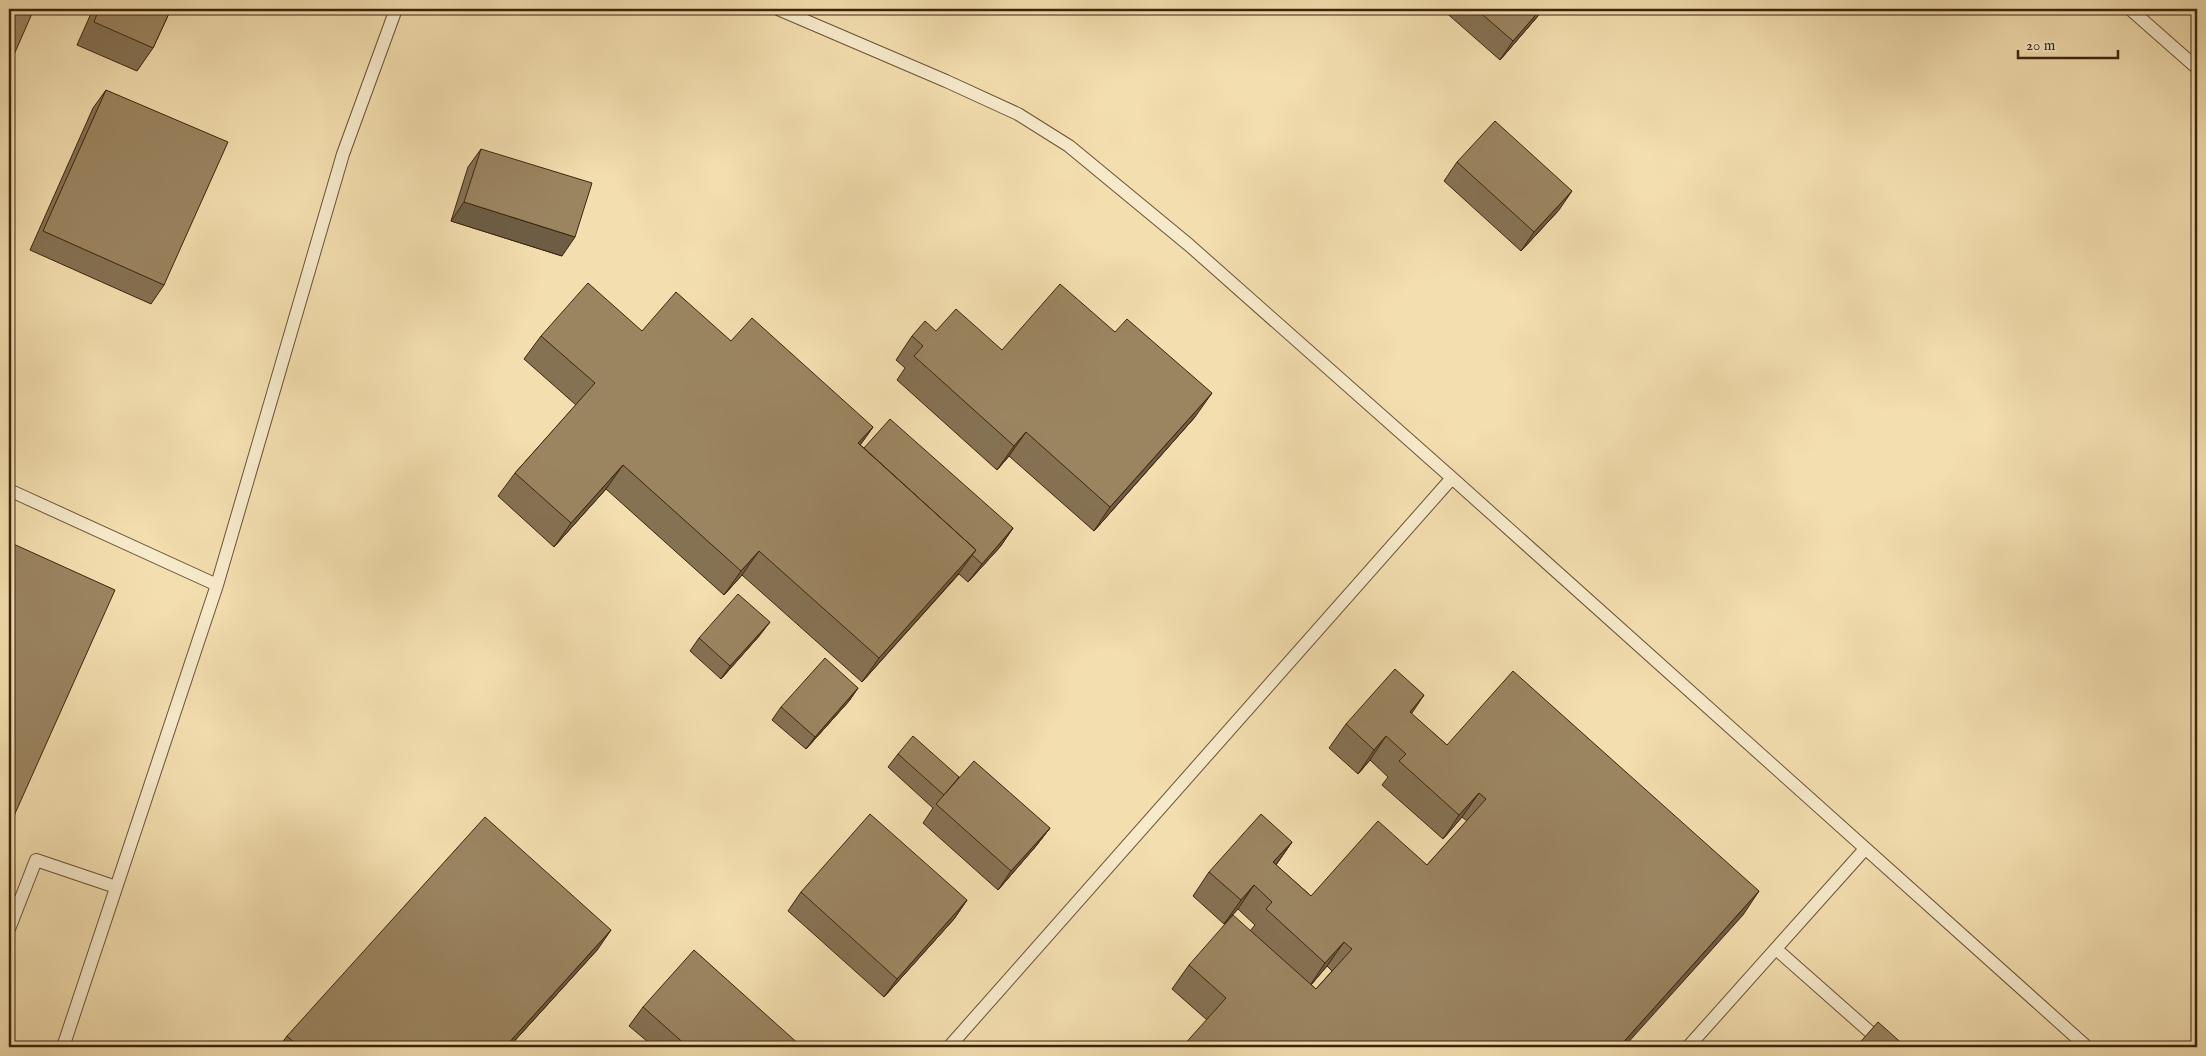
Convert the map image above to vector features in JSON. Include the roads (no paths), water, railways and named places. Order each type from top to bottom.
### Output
[{"type":"lane","points":[[63,1047],[217,585],[343,154],[396,9]]},
{"type":"lane","points":[[781,9],[1018,114],[1069,146],[1189,245],[2087,1047]]},
{"type":"lane","points":[[2130,9],[2197,68]]},
{"type":"lane","points":[[949,1047],[1452,478]]},
{"type":"lane","points":[[9,490],[217,585]]},
{"type":"lane","points":[[1688,1047],[1865,849]]},
{"type":"lane","points":[[9,929],[36,860],[116,887]]},
{"type":"lane","points":[[1776,949],[1887,1047]]}]
